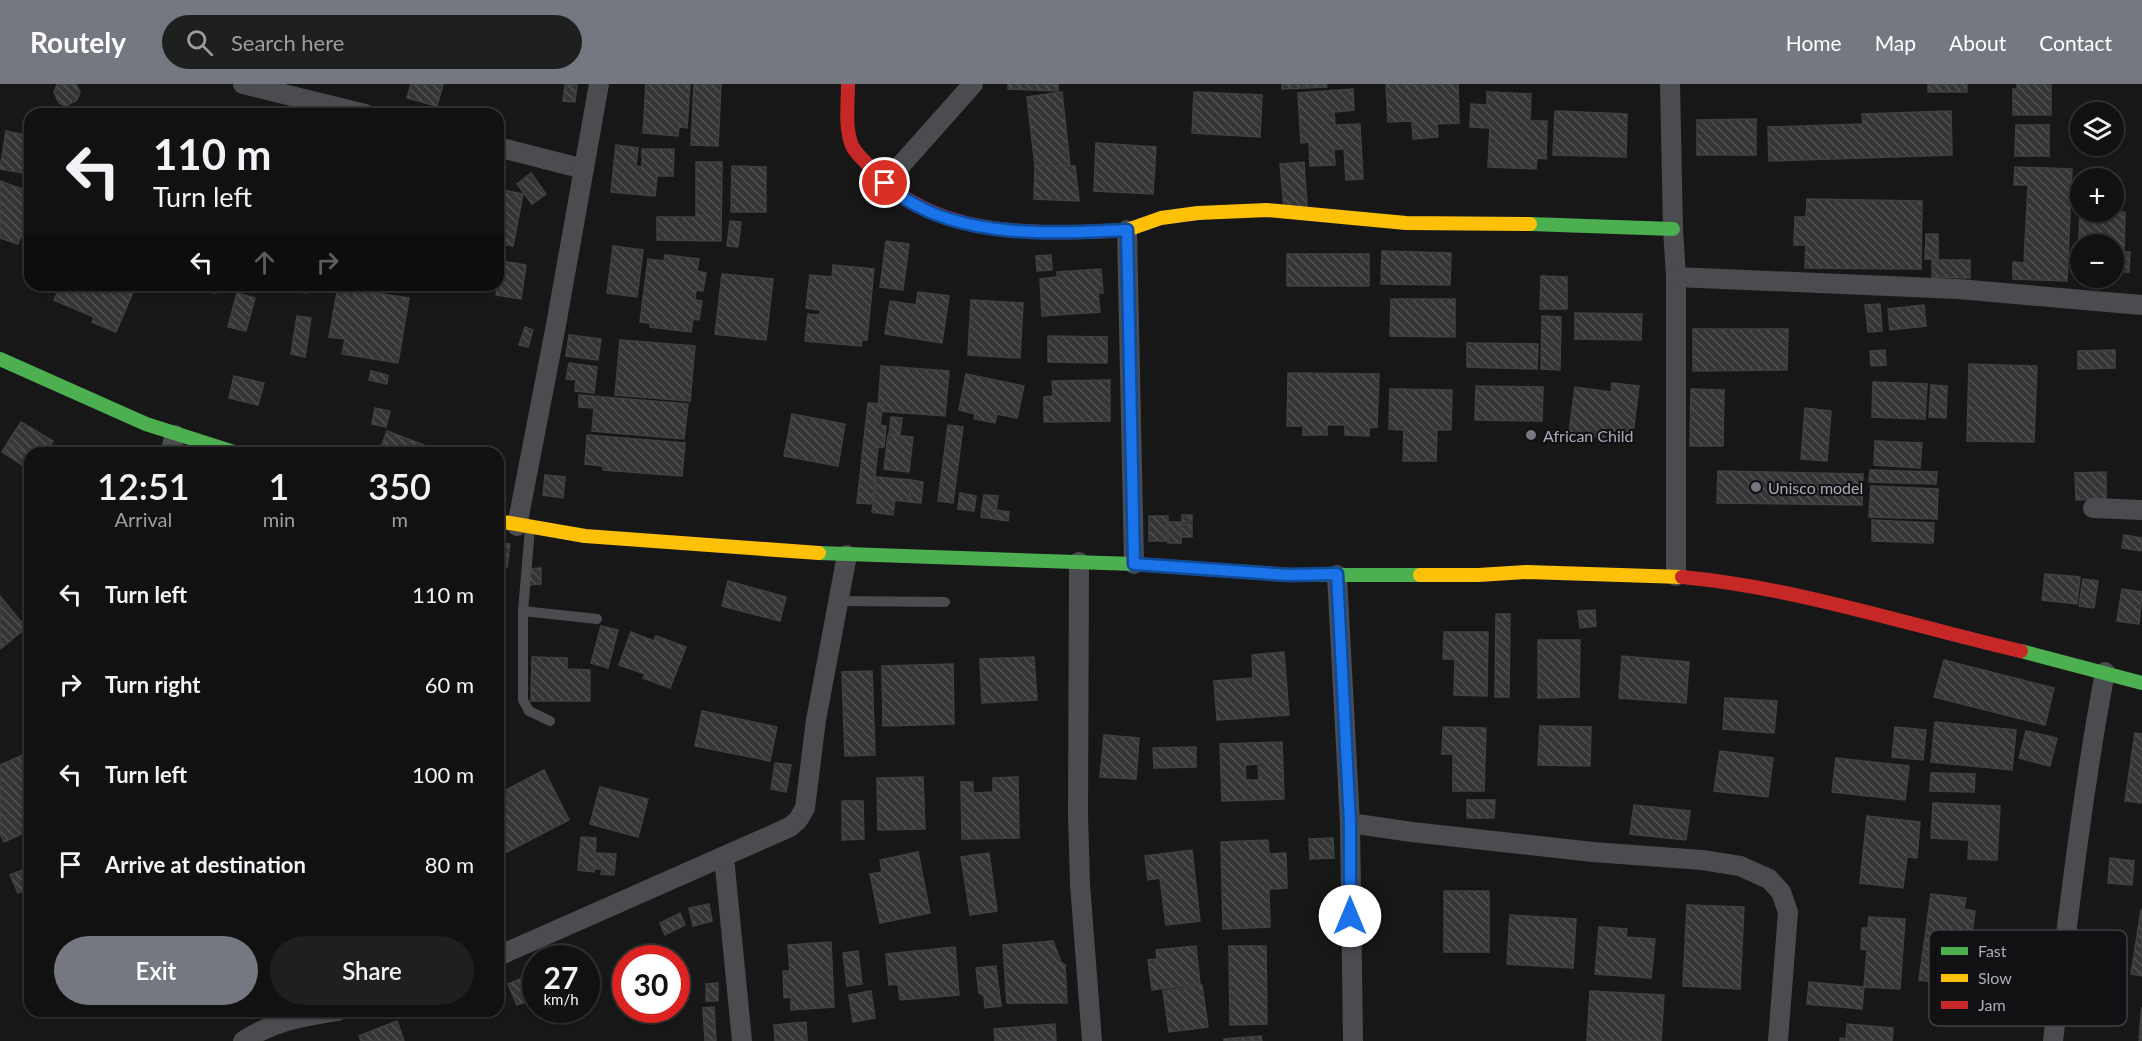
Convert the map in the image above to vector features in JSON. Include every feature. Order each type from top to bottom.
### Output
[{"type":"street","points":[[243,84],[282,88],[346,108]]},
{"type":"street","points":[[599,84],[556,325],[515,525],[585,536],[650,542],[847,555],[1134,564],[1289,575],[1527,573],[1676,576],[1728,581],[1789,592],[2142,682]]},
{"type":"street","points":[[848,84],[851,145],[885,183],[907,200],[939,215],[982,227],[1055,233],[1127,230],[1161,218],[1198,213],[1267,210],[1406,224],[1527,224],[1673,229]]},
{"type":"street","points":[[885,183],[973,84]]},
{"type":"street","points":[[1670,84],[1676,277],[1676,576]]},
{"type":"street","points":[[504,149],[584,169]]},
{"type":"street","points":[[1127,230],[1134,564]]},
{"type":"street","points":[[1676,277],[1958,289],[2142,305]]},
{"type":"street","points":[[0,359],[173,444],[194,447]]},
{"type":"street","points":[[2093,508],[2142,510]]},
{"type":"street","points":[[504,953],[790,827],[802,815],[816,720],[847,555]]},
{"type":"street","points":[[1079,562],[1077,815],[1092,1041]]},
{"type":"street","points":[[1337,574],[1350,823],[1353,1041]]},
{"type":"street","points":[[2066,930],[2105,672]]},
{"type":"street","points":[[1350,823],[1593,852],[1702,860],[1740,866],[1769,879],[1781,892],[1788,912],[1778,1041]]},
{"type":"street","points":[[724,857],[742,1041]]},
{"type":"street","points":[[243,1041],[262,1029],[306,1017]]},
{"type":"street","points":[[2054,1041],[2056,1026]]},
{"type":"lane","points":[[515,525],[523,610],[523,700],[529,711],[550,721]]},
{"type":"lane","points":[[838,601],[945,602]]},
{"type":"lane","points":[[523,610],[597,619]]},
{"type":"building","points":[[57,84],[76,84],[80,92],[77,100],[66,106],[59,103],[54,92]]},
{"type":"building","points":[[411,84],[443,84],[437,106],[407,98]]},
{"type":"building","points":[[565,84],[577,85],[575,102],[563,101]]},
{"type":"building","points":[[646,84],[690,84],[687,128],[679,127],[678,136],[643,133]]},
{"type":"building","points":[[694,84],[721,84],[718,146],[691,145]]},
{"type":"building","points":[[1008,84],[1058,84],[1058,91],[1008,89]]},
{"type":"building","points":[[1282,84],[1326,84],[1327,87],[1282,89]]},
{"type":"building","points":[[1386,84],[1458,84],[1459,123],[1437,124],[1438,137],[1413,139],[1412,121],[1388,122]]},
{"type":"building","points":[[1928,84],[1967,84],[1967,92],[1928,92]]},
{"type":"building","points":[[2017,84],[2051,84],[2051,115],[2013,115],[2013,89],[2017,89]]},
{"type":"building","points":[[1353,89],[1354,110],[1334,112],[1335,125],[1360,124],[1363,179],[1346,180],[1344,149],[1334,149],[1335,165],[1310,166],[1309,142],[1301,143],[1298,93]]},
{"type":"building","points":[[1062,92],[1070,166],[1035,166],[1027,97]]},
{"type":"building","points":[[1194,92],[1262,95],[1260,137],[1192,133]]},
{"type":"building","points":[[1487,92],[1531,94],[1530,121],[1547,121],[1546,159],[1537,158],[1536,169],[1488,167],[1490,128],[1470,127],[1471,104],[1487,105]]},
{"type":"building","points":[[1555,111],[1627,114],[1626,157],[1553,155]]},
{"type":"building","points":[[1951,111],[1952,155],[1769,161],[1768,127],[1863,124],[1862,114]]},
{"type":"building","points":[[1756,119],[1756,155],[1697,155],[1697,120]]},
{"type":"building","points":[[2016,125],[2049,125],[2049,156],[2015,156]]},
{"type":"building","points":[[6,131],[24,135],[24,173],[0,169]]},
{"type":"building","points":[[1096,143],[1156,147],[1153,194],[1094,191]]},
{"type":"building","points":[[616,145],[638,148],[636,166],[642,167],[642,149],[674,149],[673,176],[657,176],[655,196],[611,192]]},
{"type":"building","points":[[696,162],[722,162],[721,241],[657,240],[657,217],[696,217]]},
{"type":"building","points":[[1304,162],[1307,206],[1284,208],[1280,164]]},
{"type":"building","points":[[732,166],[766,167],[766,212],[731,212]]},
{"type":"building","points":[[1035,166],[1075,166],[1079,201],[1034,199]]},
{"type":"building","points":[[2015,167],[2070,169],[2067,281],[2013,279],[2013,262],[2024,263],[2028,185],[2014,185]]},
{"type":"building","points":[[531,173],[546,194],[532,204],[517,184]]},
{"type":"building","points":[[0,181],[24,190],[24,228],[18,244],[0,238]]},
{"type":"building","points":[[504,190],[523,194],[513,246],[504,244]]},
{"type":"building","points":[[1807,199],[1922,201],[1921,269],[1805,268],[1806,245],[1794,245],[1795,217],[1806,217]]},
{"type":"building","points":[[2125,212],[2124,252],[2124,234],[2079,234],[2080,222],[2124,222]]},
{"type":"building","points":[[730,221],[741,222],[738,247],[727,246]]},
{"type":"building","points":[[1926,234],[1938,234],[1938,259],[1925,259]]},
{"type":"building","points":[[886,241],[909,244],[903,290],[880,287]]},
{"type":"building","points":[[613,246],[643,250],[637,297],[607,293]]},
{"type":"building","points":[[1382,251],[1451,253],[1450,285],[1381,284]]},
{"type":"building","points":[[2124,252],[2130,252],[2129,272],[2124,272]]},
{"type":"building","points":[[1287,254],[1369,254],[1369,286],[1287,286]]},
{"type":"building","points":[[665,255],[699,259],[697,271],[706,273],[703,291],[696,290],[695,300],[702,301],[699,320],[693,319],[691,332],[650,327],[650,323],[640,322],[648,259],[664,261]]},
{"type":"building","points":[[1051,255],[1052,270],[1037,271],[1036,256]]},
{"type":"building","points":[[1932,260],[1970,260],[1970,278],[1932,277]]},
{"type":"building","points":[[504,261],[526,265],[521,299],[496,295],[497,291],[504,291]]},
{"type":"building","points":[[833,265],[874,269],[867,340],[862,340],[861,346],[805,341],[808,314],[820,315],[820,310],[806,308],[810,275],[832,277]]},
{"type":"building","points":[[1101,269],[1103,293],[1098,293],[1100,312],[1042,316],[1040,279],[1057,277],[1057,272]]},
{"type":"building","points":[[722,274],[773,279],[766,340],[715,334]]},
{"type":"building","points":[[1541,276],[1567,277],[1567,309],[1540,309]]},
{"type":"building","points":[[58,291],[133,291],[116,332],[92,322],[94,317],[54,300]]},
{"type":"building","points":[[337,291],[364,291],[409,298],[398,363],[342,354],[345,339],[329,337]]},
{"type":"building","points":[[918,292],[949,296],[942,343],[885,334],[890,301],[916,305]]},
{"type":"building","points":[[237,293],[255,298],[246,331],[228,327]]},
{"type":"building","points":[[1391,299],[1455,299],[1455,337],[1390,336]]},
{"type":"building","points":[[971,300],[1023,303],[1020,358],[968,355]]},
{"type":"building","points":[[1880,304],[1882,331],[1868,332],[1865,305]]},
{"type":"building","points":[[1924,305],[1926,326],[1890,330],[1888,309]]},
{"type":"building","points":[[1575,313],[1642,314],[1641,340],[1575,339]]},
{"type":"building","points":[[297,316],[311,318],[305,357],[291,354]]},
{"type":"building","points":[[1542,316],[1561,317],[1560,370],[1541,369]]},
{"type":"building","points":[[525,327],[533,330],[528,347],[519,345]]},
{"type":"building","points":[[1693,329],[1788,329],[1787,370],[1693,371]]},
{"type":"building","points":[[569,335],[601,339],[598,360],[566,356]]},
{"type":"building","points":[[1048,336],[1107,337],[1107,363],[1048,362]]},
{"type":"building","points":[[620,340],[695,346],[690,401],[615,395]]},
{"type":"building","points":[[1467,343],[1538,344],[1537,369],[1467,367]]},
{"type":"building","points":[[1885,350],[1886,365],[1871,366],[1870,351]]},
{"type":"building","points":[[2115,350],[2115,368],[2078,369],[2078,351]]},
{"type":"building","points":[[569,363],[597,367],[594,393],[575,391],[576,380],[566,379]]},
{"type":"building","points":[[1969,364],[2037,366],[2034,442],[1967,441]]},
{"type":"building","points":[[881,366],[949,371],[945,416],[878,411]]},
{"type":"building","points":[[371,371],[388,375],[387,384],[369,380]]},
{"type":"building","points":[[1288,373],[1379,374],[1377,427],[1369,428],[1369,436],[1345,435],[1345,425],[1327,425],[1327,435],[1303,435],[1303,426],[1287,426]]},
{"type":"building","points":[[966,374],[1024,386],[1017,418],[997,414],[995,423],[974,419],[975,414],[959,410]]},
{"type":"building","points":[[234,376],[264,383],[258,405],[229,398]]},
{"type":"building","points":[[1110,380],[1110,421],[1044,422],[1044,397],[1053,396],[1052,381]]},
{"type":"building","points":[[1873,382],[1927,384],[1925,419],[1872,417]]},
{"type":"building","points":[[1612,383],[1639,386],[1632,441],[1569,433],[1575,387],[1611,392]]},
{"type":"building","points":[[1931,385],[1947,386],[1946,418],[1929,417]]},
{"type":"building","points":[[1476,386],[1543,387],[1542,421],[1475,420]]},
{"type":"building","points":[[1390,389],[1452,390],[1451,430],[1437,430],[1436,461],[1403,461],[1404,430],[1389,429]]},
{"type":"building","points":[[1691,389],[1724,390],[1723,446],[1690,446]]},
{"type":"building","points":[[579,395],[688,404],[684,439],[592,431],[594,408],[579,407]]},
{"type":"building","points":[[868,403],[883,404],[880,425],[886,426],[884,447],[878,447],[872,504],[857,503]]},
{"type":"building","points":[[375,408],[390,411],[386,427],[372,424]]},
{"type":"building","points":[[1805,408],[1831,411],[1827,461],[1801,459]]},
{"type":"building","points":[[792,414],[845,424],[838,466],[784,456]]},
{"type":"building","points":[[891,417],[902,418],[900,435],[889,434]]},
{"type":"building","points":[[21,422],[53,441],[49,447],[24,447],[24,452],[8,442]]},
{"type":"building","points":[[948,425],[963,427],[953,503],[938,501]]},
{"type":"building","points":[[387,431],[429,447],[381,447]]},
{"type":"building","points":[[587,435],[685,443],[682,476],[603,470],[603,466],[585,464]]},
{"type":"building","points":[[888,435],[913,437],[909,472],[884,469]]},
{"type":"building","points":[[1875,441],[1922,443],[1920,468],[1874,465]]},
{"type":"building","points":[[8,442],[24,452],[24,466],[2,452]]},
{"type":"building","points":[[1870,470],[1937,472],[1936,484],[1869,482]]},
{"type":"building","points":[[1718,471],[1863,474],[1862,505],[1717,503]]},
{"type":"building","points":[[2106,472],[2106,499],[2076,500],[2075,473]]},
{"type":"building","points":[[545,475],[565,477],[563,498],[543,495]]},
{"type":"building","points":[[876,477],[911,480],[909,502],[895,500],[893,515],[872,512]]},
{"type":"building","points":[[911,480],[923,482],[921,503],[909,502]]},
{"type":"building","points":[[1871,486],[1938,489],[1937,519],[1869,517]]},
{"type":"building","points":[[960,493],[976,496],[974,511],[958,509]]},
{"type":"building","points":[[984,495],[998,496],[996,510],[982,508]]},
{"type":"building","points":[[982,508],[996,510],[995,519],[981,517]]},
{"type":"building","points":[[996,510],[1009,512],[1008,521],[995,519]]},
{"type":"building","points":[[1182,515],[1192,515],[1192,522],[1182,522]]},
{"type":"building","points":[[1149,516],[1168,516],[1168,541],[1149,541]]},
{"type":"building","points":[[1872,520],[1934,523],[1933,543],[1872,541]]},
{"type":"building","points":[[1168,522],[1181,522],[1181,543],[1168,543]]},
{"type":"building","points":[[1181,524],[1192,524],[1192,537],[1181,537]]},
{"type":"building","points":[[2124,535],[2142,538],[2141,551],[2122,548]]},
{"type":"building","points":[[504,543],[510,544],[507,567],[504,566]]},
{"type":"building","points":[[541,568],[541,584],[528,585],[527,569]]},
{"type":"building","points":[[2045,574],[2080,577],[2077,604],[2042,600]]},
{"type":"building","points":[[2083,579],[2098,581],[2094,608],[2079,606]]},
{"type":"building","points":[[728,581],[786,597],[780,621],[722,606]]},
{"type":"building","points":[[2122,589],[2142,592],[2139,624],[2117,621]]},
{"type":"building","points":[[0,596],[24,626],[24,630],[0,649]]},
{"type":"building","points":[[1595,610],[1596,626],[1580,628],[1578,611]]},
{"type":"building","points":[[1496,614],[1510,614],[1509,697],[1495,697]]},
{"type":"building","points":[[601,626],[618,630],[608,668],[591,663]]},
{"type":"building","points":[[631,632],[654,641],[656,636],[686,647],[670,688],[643,678],[645,674],[619,665]]},
{"type":"building","points":[[1444,632],[1488,632],[1487,696],[1454,695],[1455,659],[1443,659]]},
{"type":"building","points":[[1538,640],[1580,640],[1579,697],[1538,698]]},
{"type":"building","points":[[1284,652],[1289,715],[1217,720],[1214,681],[1253,678],[1252,655]]},
{"type":"building","points":[[1622,656],[1689,662],[1686,703],[1619,698]]},
{"type":"building","points":[[532,657],[567,658],[567,669],[590,670],[590,701],[531,701]]},
{"type":"building","points":[[1034,657],[1037,700],[982,703],[980,659]]},
{"type":"building","points":[[1944,660],[2054,688],[2045,725],[1934,697]]},
{"type":"building","points":[[953,664],[954,724],[883,726],[882,666]]},
{"type":"building","points":[[872,671],[875,755],[845,756],[842,672]]},
{"type":"building","points":[[1725,698],[1777,701],[1774,733],[1723,729]]},
{"type":"building","points":[[702,711],[777,727],[770,761],[695,746]]},
{"type":"building","points":[[1935,722],[2016,730],[2012,770],[1931,762]]},
{"type":"building","points":[[1540,726],[1591,727],[1590,766],[1538,765]]},
{"type":"building","points":[[1443,727],[1486,728],[1484,791],[1453,791],[1453,754],[1442,754]]},
{"type":"building","points":[[1895,727],[1926,730],[1923,760],[1892,757]]},
{"type":"building","points":[[2026,731],[2057,738],[2050,766],[2019,758]]},
{"type":"building","points":[[2135,733],[2142,734],[2142,803],[2125,801]]},
{"type":"building","points":[[1104,735],[1139,738],[1136,779],[1100,777]]},
{"type":"building","points":[[1282,742],[1284,799],[1222,801],[1220,744]],"holes":[[[1258,764],[1259,780],[1246,780],[1245,765]]]},
{"type":"building","points":[[1196,747],[1196,767],[1154,768],[1153,748]]},
{"type":"building","points":[[1720,751],[1773,758],[1768,797],[1714,791]]},
{"type":"building","points":[[24,755],[24,833],[4,842],[0,834],[0,765]]},
{"type":"building","points":[[1836,758],[1909,766],[1905,800],[1832,792]]},
{"type":"building","points":[[775,763],[791,765],[786,792],[771,789]]},
{"type":"building","points":[[544,770],[569,820],[507,852],[504,846],[504,791]]},
{"type":"building","points":[[1931,773],[1975,774],[1974,792],[1930,791]]},
{"type":"building","points":[[923,777],[925,829],[878,830],[877,778]]},
{"type":"building","points":[[1018,777],[1019,838],[962,839],[961,782],[973,782],[973,793],[993,792],[993,778]]},
{"type":"building","points":[[600,787],[648,799],[638,837],[590,824]]},
{"type":"building","points":[[1467,800],[1495,800],[1494,818],[1467,818]]},
{"type":"building","points":[[842,801],[863,801],[864,839],[842,840]]},
{"type":"building","points":[[1933,803],[2000,806],[1997,860],[1968,859],[1969,840],[1931,838]]},
{"type":"building","points":[[1634,805],[1690,811],[1686,840],[1630,834]]},
{"type":"building","points":[[1867,816],[1920,822],[1917,858],[1907,857],[1903,888],[1860,883]]},
{"type":"building","points":[[581,837],[596,838],[594,872],[578,870]]},
{"type":"building","points":[[1333,838],[1334,858],[1310,859],[1309,839]]},
{"type":"building","points":[[1268,840],[1269,854],[1286,853],[1287,888],[1269,889],[1270,927],[1223,929],[1221,842]]},
{"type":"building","points":[[1192,850],[1200,921],[1166,925],[1160,878],[1148,880],[1145,856]]},
{"type":"building","points":[[918,852],[930,913],[880,923],[870,874],[882,872],[880,860]]},
{"type":"building","points":[[595,853],[616,854],[614,875],[601,874],[602,869],[594,869]]},
{"type":"building","points":[[989,853],[997,911],[970,915],[961,857]]},
{"type":"building","points":[[2110,858],[2134,861],[2132,885],[2108,883]]},
{"type":"building","points":[[24,869],[24,890],[18,893],[10,875]]},
{"type":"building","points":[[1444,891],[1489,891],[1489,952],[1444,952]]},
{"type":"building","points":[[1931,894],[1966,898],[1964,909],[1975,911],[1973,930],[1929,930],[1929,981],[1919,980]]},
{"type":"building","points":[[709,904],[712,921],[693,926],[689,908]]},
{"type":"building","points":[[1687,905],[1744,907],[1740,989],[1683,986]]},
{"type":"building","points":[[2142,911],[2142,976],[2131,974]]},
{"type":"building","points":[[680,913],[685,925],[665,935],[660,923]]},
{"type":"building","points":[[1510,915],[1576,919],[1573,968],[1507,964]]},
{"type":"building","points":[[1869,917],[1905,919],[1900,989],[1864,987],[1867,950],[1861,949],[1862,928],[1868,928]]},
{"type":"building","points":[[1599,927],[1627,929],[1626,937],[1655,939],[1651,978],[1595,974]]},
{"type":"building","points":[[1053,941],[1061,962],[1065,965],[1067,1003],[1007,1003],[1003,945]]},
{"type":"building","points":[[831,942],[834,1007],[791,1010],[791,997],[784,998],[783,971],[790,971],[788,945]]},
{"type":"building","points":[[1196,946],[1200,984],[1152,990],[1148,960],[1157,959],[1156,950]]},
{"type":"building","points":[[1229,946],[1266,946],[1267,1024],[1230,1025]]},
{"type":"building","points":[[955,947],[959,995],[900,1000],[898,984],[889,985],[886,954]]},
{"type":"building","points":[[858,951],[862,984],[847,986],[843,953]]},
{"type":"building","points":[[996,966],[1001,1006],[985,1008],[984,996],[979,993],[976,968]]},
{"type":"building","points":[[522,978],[522,1003],[517,1005],[508,984]]},
{"type":"building","points":[[1809,982],[1864,987],[1862,1009],[1807,1004]]},
{"type":"building","points":[[718,983],[718,1001],[706,1001],[706,984]]},
{"type":"building","points":[[1202,985],[1208,1027],[1169,1032],[1163,991]]},
{"type":"building","points":[[871,991],[875,1018],[853,1022],[849,995]]},
{"type":"building","points":[[1590,991],[1664,995],[1661,1041],[1587,1041]]},
{"type":"building","points":[[714,1007],[716,1041],[705,1041],[703,1008]]},
{"type":"building","points":[[2142,1007],[2142,1041],[2139,1041],[2141,1014]]},
{"type":"building","points":[[397,1021],[404,1041],[361,1041],[359,1036]]},
{"type":"building","points":[[806,1022],[807,1041],[775,1041],[774,1025]]},
{"type":"building","points":[[1055,1024],[1056,1041],[995,1041],[994,1029]]},
{"type":"building","points":[[1847,1024],[1893,1028],[1892,1041],[1840,1041],[1840,1038],[1846,1039]]},
{"type":"building","points":[[1261,1036],[1262,1041],[1224,1041],[1224,1039]]},
{"type":"traffic: fast","points":[[1530,224],[1673,229]]},
{"type":"traffic: fast","points":[[0,359],[146,424],[218,447]]},
{"type":"traffic: fast","points":[[819,553],[1134,564],[1289,575],[1420,575]]},
{"type":"traffic: fast","points":[[2021,651],[2142,683]]},
{"type":"traffic: slow","points":[[1113,231],[1127,230],[1161,218],[1198,213],[1267,210],[1406,223],[1530,224]]},
{"type":"traffic: slow","points":[[504,522],[585,536],[819,553]]},
{"type":"traffic: slow","points":[[1420,575],[1527,572],[1682,577]]},
{"type":"traffic: jam","points":[[848,84],[847,121],[853,147],[898,193],[925,209],[954,220],[1017,231],[1113,231]]},
{"type":"traffic: jam","points":[[1682,577],[1725,582],[1810,598],[2021,651]]},
{"type":"place","name":"African Child","points":[[1531,435]]},
{"type":"place","name":"Unisco model","points":[[1756,487]]},
{"type":"route","points":[[885,183],[907,200],[939,215],[982,227],[1055,233],[1127,230],[1134,564],[1289,575],[1337,574],[1350,823],[1350,916]]}]
